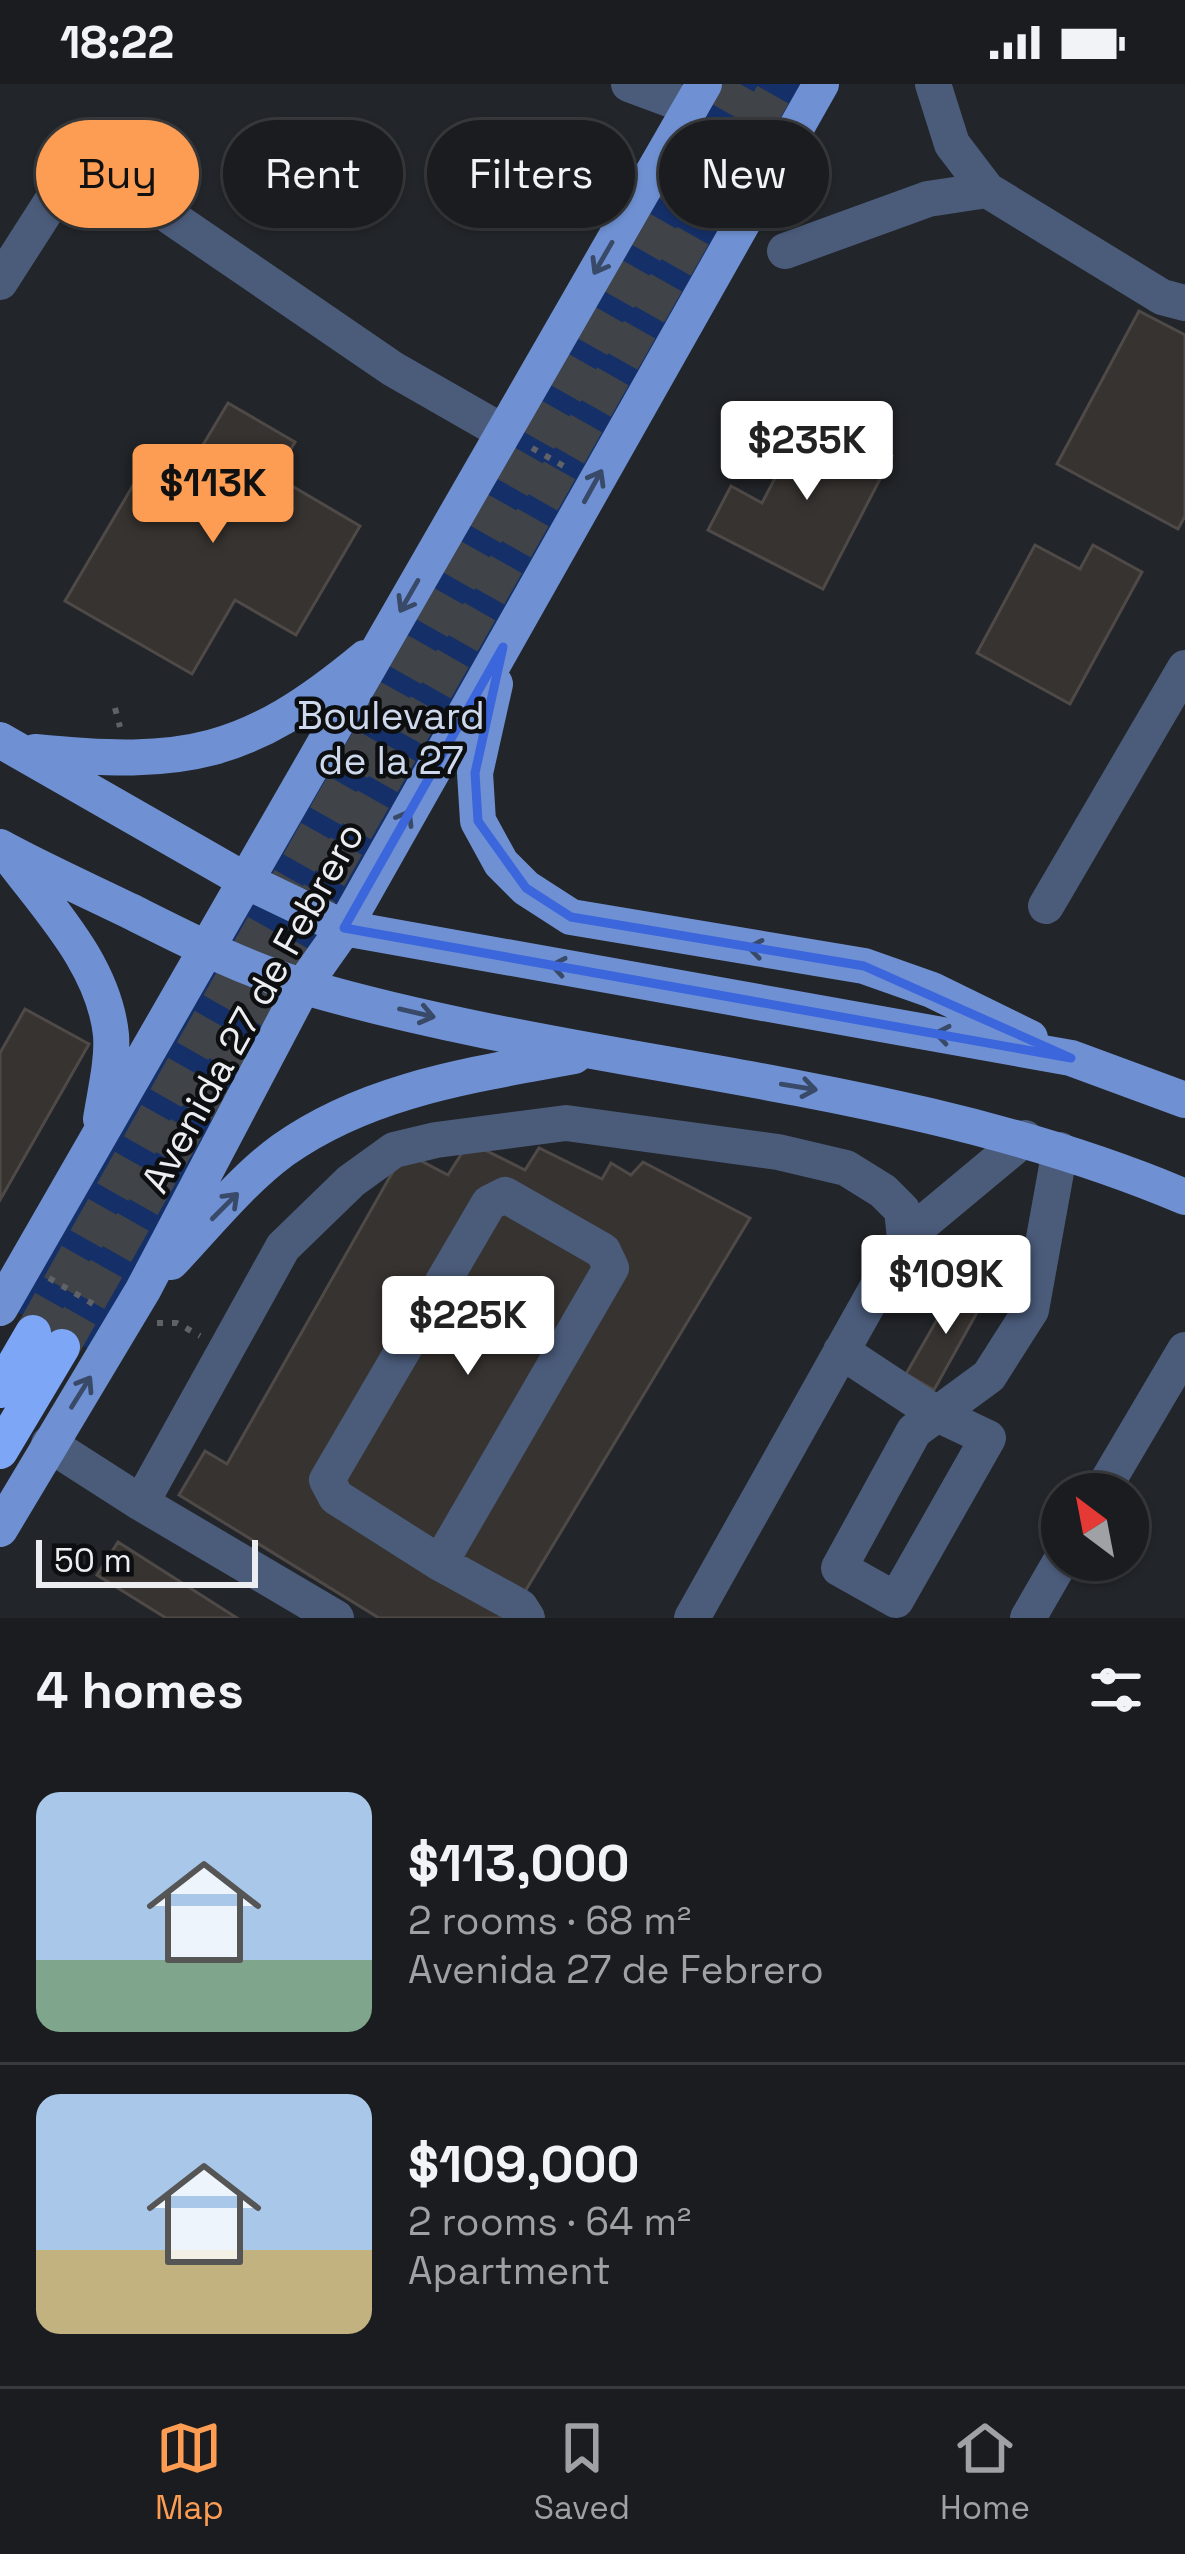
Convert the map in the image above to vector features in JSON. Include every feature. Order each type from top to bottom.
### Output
[{"type":"highway","points":[[0,1390],[47,1340],[0,1451]]},
{"type":"main road","name":"Avenida 27 de Febrero","points":[[0,1529],[143,1290],[303,986],[344,928],[821,84]]},
{"type":"main road","name":"Avenida 27 de Febrero","points":[[0,1308],[15,1266],[209,950],[697,95]]},
{"type":"main road","points":[[10,746],[103,759],[183,756],[252,737],[316,699],[382,644]]},
{"type":"main road","points":[[503,647],[475,773],[478,821],[501,863],[526,888],[571,917],[864,966],[932,990],[1071,1058],[1185,1100]]},
{"type":"main road","points":[[10,746],[248,882],[344,928],[1071,1058]]},
{"type":"main road","points":[[2,848],[209,950],[303,986],[589,1052],[821,1090],[1025,1138],[1185,1197]]},
{"type":"main road","points":[[2,848],[71,938],[97,982],[111,1037],[100,1132]]},
{"type":"main road","points":[[143,1290],[282,1151],[345,1114],[422,1084],[589,1052]]},
{"type":"street","points":[[628,84],[697,95]]},
{"type":"street","points":[[933,84],[952,145],[986,190],[1162,297],[1185,303]]},
{"type":"street","points":[[0,282],[66,179],[81,172],[105,172],[393,369],[502,432]]},
{"type":"street","points":[[785,251],[928,199],[986,190]]},
{"type":"street","points":[[1046,906],[1185,668]]},
{"type":"street","points":[[141,1503],[283,1247],[351,1180],[394,1150],[436,1140],[566,1124],[778,1152],[846,1168],[884,1191],[902,1210],[905,1238]]},
{"type":"street","points":[[692,1618],[905,1238],[1025,1138]]},
{"type":"street","points":[[841,1352],[934,1413],[988,1438],[896,1600],[839,1568],[914,1431],[934,1413],[989,1376],[1031,1310],[1060,1150]]},
{"type":"street","points":[[440,1563],[611,1268],[603,1251],[505,1195],[489,1203],[327,1480],[336,1497],[440,1563],[520,1607],[527,1618]]},
{"type":"street","points":[[1112,1473],[1185,1350]]},
{"type":"street","points":[[49,1444],[336,1618]]},
{"type":"street","points":[[1028,1618],[1049,1581]]},
{"type":"path","points":[[502,432],[594,484]]},
{"type":"path","points":[[15,1266],[124,1322],[176,1323],[226,1350]]},
{"type":"highlighted area","points":[[503,647],[475,773],[478,821],[526,888],[571,917],[864,966],[1071,1058],[344,928]]},
{"type":"green space","name":"Boulevard de la 27","points":[[714,84],[810,84],[789,120],[693,120]]},
{"type":"green space","name":"Boulevard de la 27","points":[[659,181],[659,228],[728,228],[89,1349],[15,1311],[635,228]]},
{"type":"building","points":[[1139,311],[1185,335],[1185,516],[1178,529],[1057,464]]},
{"type":"building","points":[[228,403],[295,442],[275,476],[360,526],[296,635],[235,600],[192,674],[65,601],[138,477],[159,489],[181,452],[194,460]]},
{"type":"building","points":[[809,413],[892,456],[823,589],[708,530],[731,486],[762,503]]},
{"type":"building","points":[[1035,545],[1080,569],[1093,545],[1142,572],[1070,704],[977,653]]},
{"type":"building","points":[[25,1009],[89,1044],[0,1200],[0,1053]]},
{"type":"building","points":[[469,1142],[525,1170],[539,1148],[602,1179],[611,1163],[631,1175],[643,1162],[750,1218],[509,1618],[379,1618],[179,1495],[205,1451],[227,1464],[404,1152],[448,1175]]},
{"type":"building","points":[[958,1283],[985,1298],[934,1390],[906,1374]]},
{"type":"building","points":[[118,1542],[237,1618],[166,1618],[97,1575]]},
{"type":"tunnel","points":[[33,1333],[740,84]]},
{"type":"tunnel","points":[[62,1347],[779,84]]}]
